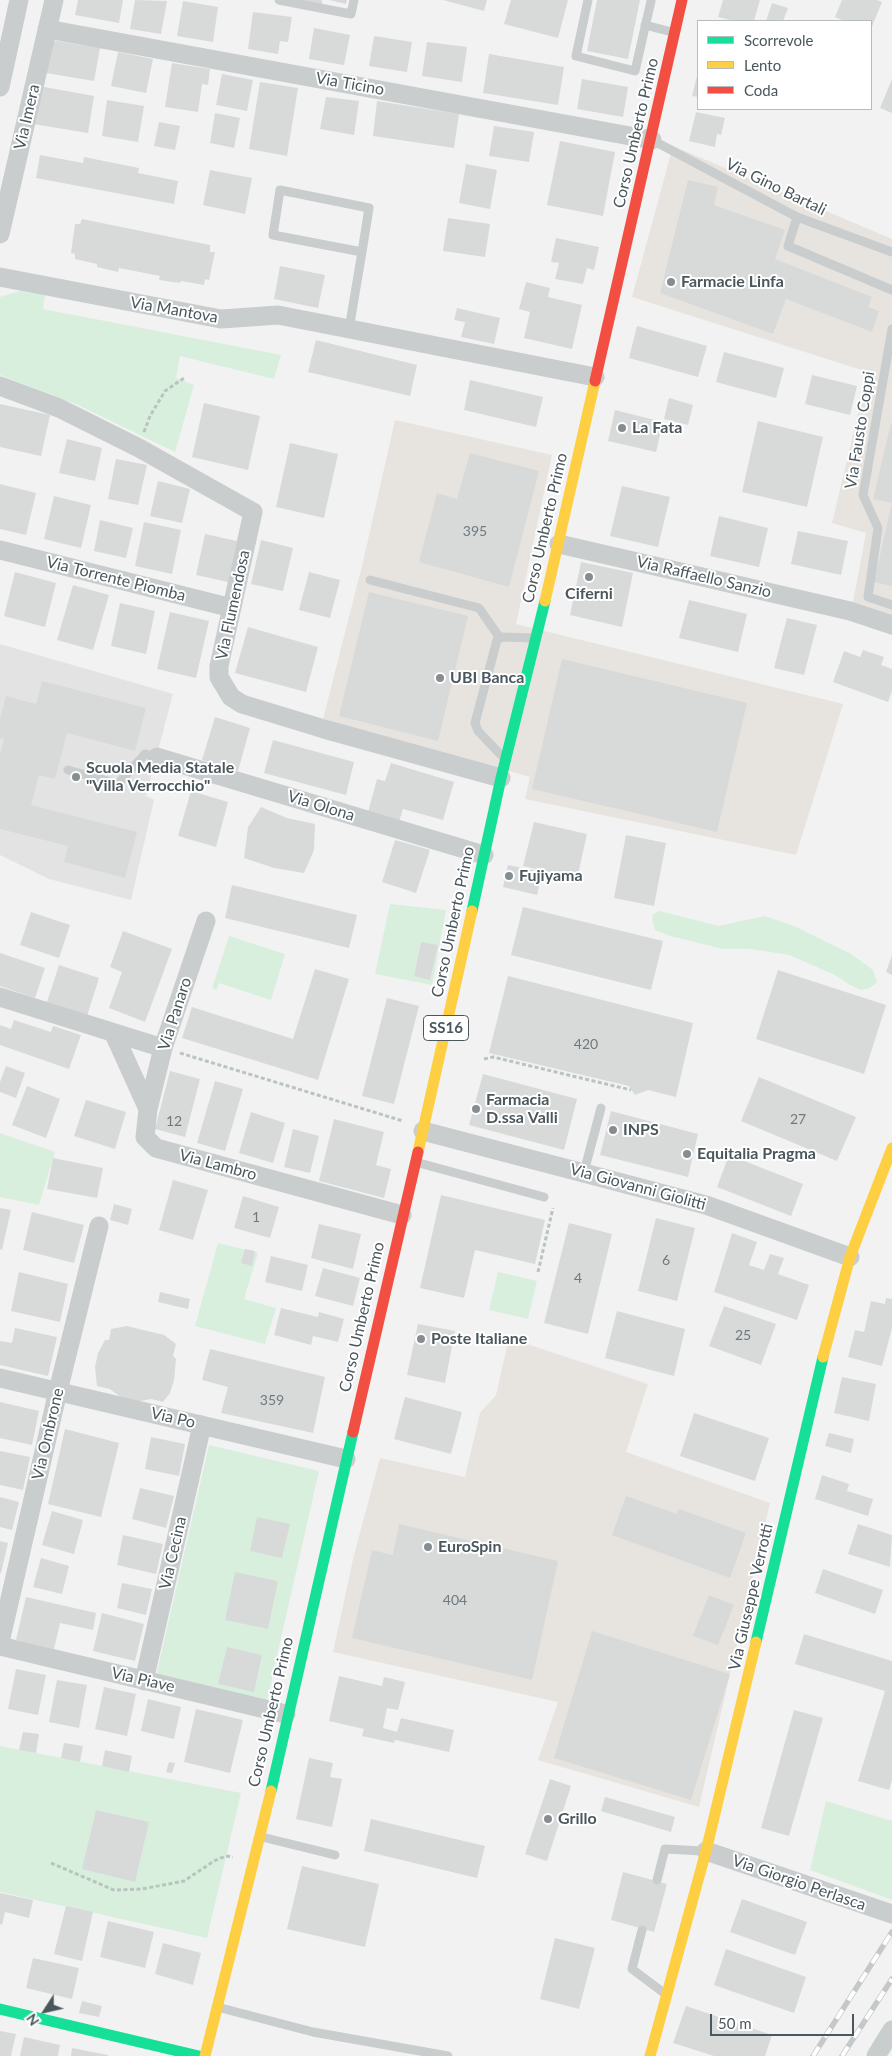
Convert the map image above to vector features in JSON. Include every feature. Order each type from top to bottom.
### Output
[{"type":"main road","name":"Corso Umberto Primo","points":[[205,2056],[254,1862],[286,1714],[422,1131],[501,778],[559,544],[595,377],[652,140],[682,0]]},
{"type":"main road","name":"Via Giuseppe Verrotti","points":[[650,2056],[706,1851],[791,1499],[830,1327],[850,1257],[892,1148]]},
{"type":"main road","points":[[0,2009],[199,2056]]},
{"type":"street","points":[[0,87],[19,0]]},
{"type":"street","name":"Via Imera","points":[[0,234],[54,0]]},
{"type":"street","name":"Via Ticino","points":[[47,29],[652,140]]},
{"type":"street","name":"Via Mantova","points":[[0,276],[221,319],[278,315],[595,377]]},
{"type":"street","name":"Via Flumendosa","points":[[0,386],[59,408],[138,448],[253,512],[219,666],[220,677],[231,698],[242,704],[306,724],[501,778]]},
{"type":"street","name":"Via Raffaello Sanzio","points":[[559,544],[850,611],[892,625]]},
{"type":"street","name":"Via Torrente Piomba","points":[[0,550],[232,608]]},
{"type":"street","name":"Via Olona","points":[[157,757],[484,855]]},
{"type":"street","name":"Via Panaro","points":[[148,1109],[163,1048],[206,921]]},
{"type":"street","points":[[0,997],[163,1048]]},
{"type":"street","points":[[114,1034],[148,1109]]},
{"type":"street","name":"Via Lambro","points":[[148,1109],[145,1137],[156,1148],[402,1215]]},
{"type":"street","name":"Via Giovanni Giolitti","points":[[422,1131],[706,1205],[850,1257]]},
{"type":"street","name":"Via Ombrone","points":[[0,1642],[58,1391],[99,1226]]},
{"type":"street","name":"Via Po","points":[[0,1378],[346,1459]]},
{"type":"street","name":"Via Cecina","points":[[144,1681],[202,1424]]},
{"type":"street","name":"Via Piave","points":[[0,1646],[286,1714]]},
{"type":"street","name":"Via Giorgio Perlasca","points":[[706,1851],[892,1914]]},
{"type":"street","points":[[876,2056],[892,2030]]},
{"type":"lane","points":[[278,0],[351,14],[354,0]]},
{"type":"lane","points":[[588,0],[576,56],[635,71],[651,1]]},
{"type":"lane","points":[[645,25],[675,33]]},
{"type":"lane","name":"Via Gino Bartali","points":[[652,140],[797,217],[892,252]]},
{"type":"lane","points":[[349,329],[362,252],[369,208],[280,190],[273,235],[362,252]]},
{"type":"lane","points":[[797,217],[788,246],[892,290]]},
{"type":"lane","name":"Via Fausto Coppi","points":[[892,329],[863,495],[878,528],[868,597],[892,605]]},
{"type":"lane","points":[[370,580],[479,608],[500,638]]},
{"type":"lane","points":[[500,638],[536,638]]},
{"type":"lane","points":[[500,638],[497,640],[475,723],[478,731],[506,759]]},
{"type":"lane","points":[[68,770],[118,784],[145,754],[157,757]]},
{"type":"lane","points":[[584,1172],[601,1108]]},
{"type":"lane","points":[[414,1162],[544,1197]]},
{"type":"lane","points":[[259,1836],[335,1854]]},
{"type":"lane","points":[[657,1880],[665,1849],[706,1851]]},
{"type":"lane","points":[[642,1930],[632,1969],[666,1995]]},
{"type":"lane","points":[[218,2007],[314,2032],[448,2056]]},
{"type":"path","points":[[138,448],[150,416],[165,391],[184,378]]},
{"type":"path","points":[[163,1048],[398,1119],[422,1131]]},
{"type":"path","points":[[484,1059],[493,1057],[632,1090]]},
{"type":"path","points":[[538,1272],[555,1200]]},
{"type":"path","points":[[51,1863],[114,1890],[142,1889],[184,1881],[214,1861],[226,1856],[254,1862]]},
{"type":"shaded area","points":[[673,146],[892,239],[892,616],[853,602],[866,533],[832,523],[868,372],[632,297]]},
{"type":"shaded area","points":[[395,420],[552,455],[516,624],[843,704],[796,855],[525,799],[530,777],[323,719],[363,562]]},
{"type":"shaded area","name":"Scuola Media Statale \"Villa Verrocchio\"","points":[[0,644],[173,694],[146,796],[154,800],[131,900],[49,879],[0,855]]},
{"type":"shaded area","points":[[509,1338],[648,1384],[626,1452],[770,1503],[699,1807],[538,1760],[558,1702],[333,1652],[354,1555],[380,1458],[465,1477],[480,1413],[496,1395]]},
{"type":"green space","points":[[20,291],[45,295],[43,309],[281,355],[274,379],[180,356],[176,378],[194,385],[175,452],[78,405],[0,375],[0,297]]},
{"type":"green space","points":[[390,904],[446,910],[432,985],[375,974]],"holes":[[[421,942],[430,979],[414,976]]]},
{"type":"green space","points":[[660,911],[718,926],[765,916],[796,927],[851,954],[873,970],[877,982],[870,988],[861,990],[835,975],[789,955],[751,949],[723,949],[670,936],[655,930],[652,920],[653,914]]},
{"type":"green space","points":[[229,936],[285,954],[271,1000],[219,983],[216,990],[212,988]]},
{"type":"green space","points":[[0,1133],[55,1152],[39,1205],[0,1197]]},
{"type":"green space","points":[[218,1243],[258,1253],[244,1299],[276,1308],[265,1344],[195,1326]]},
{"type":"green space","points":[[498,1272],[537,1281],[528,1319],[489,1310]]},
{"type":"green space","points":[[209,1445],[319,1471],[267,1700],[156,1676]]},
{"type":"green space","points":[[0,1746],[241,1793],[207,1938],[0,1892]]},
{"type":"green space","points":[[826,1801],[892,1821],[892,1900],[810,1870]]},
{"type":"building","points":[[78,0],[123,0],[119,23],[75,15]]},
{"type":"building","points":[[135,0],[167,1],[161,34],[130,29]]},
{"type":"building","points":[[299,0],[322,0],[322,5]]},
{"type":"building","points":[[329,0],[347,0],[346,4]]},
{"type":"building","points":[[443,0],[487,0],[484,11]]},
{"type":"building","points":[[511,0],[568,0],[558,38],[504,24]]},
{"type":"building","points":[[597,0],[640,0],[628,59],[587,51]]},
{"type":"building","points":[[723,0],[760,0],[754,20],[730,20],[718,17]]},
{"type":"building","points":[[842,0],[877,0],[882,2],[872,27],[872,20],[842,20],[835,17]]},
{"type":"building","points":[[183,1],[218,7],[213,42],[177,36]]},
{"type":"building","points":[[772,3],[788,8],[783,20],[766,20]]},
{"type":"building","points":[[253,12],[292,17],[288,42],[280,41],[278,54],[248,49]]},
{"type":"building","points":[[314,28],[350,35],[344,65],[309,59]]},
{"type":"building","points":[[374,36],[412,42],[407,72],[369,66]]},
{"type":"building","points":[[51,40],[100,48],[94,81],[46,73]]},
{"type":"building","points":[[427,42],[467,47],[462,82],[422,76]]},
{"type":"building","points":[[118,52],[153,59],[146,93],[111,86]]},
{"type":"building","points":[[489,54],[564,67],[558,105],[483,93]]},
{"type":"building","points":[[172,63],[210,69],[208,85],[202,84],[198,112],[165,107]]},
{"type":"building","points":[[222,74],[253,80],[247,111],[216,105]]},
{"type":"building","points":[[697,76],[697,97],[692,96]]},
{"type":"building","points":[[582,79],[628,87],[623,117],[577,109]]},
{"type":"building","points":[[892,79],[892,113],[880,108]]},
{"type":"building","points":[[260,82],[298,88],[287,156],[249,149]]},
{"type":"building","points":[[39,86],[94,96],[88,133],[33,124]]},
{"type":"building","points":[[326,97],[359,101],[354,135],[320,129]]},
{"type":"building","points":[[107,100],[144,106],[138,142],[102,136]]},
{"type":"building","points":[[377,101],[459,114],[454,148],[373,136]]},
{"type":"building","points":[[696,112],[725,118],[721,135],[717,134],[715,147],[689,141]]},
{"type":"building","points":[[215,113],[240,118],[234,148],[210,143]]},
{"type":"building","points":[[159,122],[180,126],[175,150],[154,146]]},
{"type":"building","points":[[494,126],[534,132],[529,162],[489,156]]},
{"type":"building","points":[[560,141],[615,152],[603,216],[547,205]]},
{"type":"building","points":[[40,155],[83,163],[84,157],[139,168],[138,173],[178,181],[174,204],[36,178]]},
{"type":"building","points":[[466,164],[497,170],[490,209],[459,203]]},
{"type":"building","points":[[210,170],[252,178],[245,214],[203,205]]},
{"type":"building","points":[[688,180],[718,187],[714,205],[785,230],[775,259],[872,297],[868,307],[879,311],[872,332],[786,299],[773,334],[660,293]]},
{"type":"building","points":[[448,218],[490,224],[485,257],[443,251]]},
{"type":"building","points":[[82,219],[210,245],[210,252],[215,252],[209,280],[205,279],[204,285],[159,280],[160,276],[119,268],[118,272],[97,267],[97,264],[75,259],[75,254],[71,253],[75,224],[80,224]]},
{"type":"building","points":[[556,238],[599,247],[594,270],[587,268],[583,284],[555,279],[559,263],[551,262]]},
{"type":"building","points":[[280,266],[325,275],[318,308],[274,299]]},
{"type":"building","points":[[526,282],[550,288],[548,297],[582,305],[572,349],[524,338],[530,312],[519,309]]},
{"type":"building","points":[[457,308],[500,318],[494,344],[461,337],[465,322],[454,320]]},
{"type":"building","points":[[637,326],[707,346],[698,377],[629,358]]},
{"type":"building","points":[[316,340],[417,365],[410,396],[308,372]]},
{"type":"building","points":[[724,352],[784,368],[776,398],[716,382]]},
{"type":"building","points":[[812,375],[857,386],[850,415],[805,404]]},
{"type":"building","points":[[470,380],[543,397],[536,427],[464,410]]},
{"type":"building","points":[[669,398],[693,405],[688,425],[664,419]]},
{"type":"building","points":[[204,403],[260,416],[248,470],[192,457]]},
{"type":"building","points":[[0,404],[50,415],[41,456],[0,447]]},
{"type":"building","points":[[615,410],[663,422],[656,452],[608,441]]},
{"type":"building","points":[[758,421],[823,437],[807,507],[742,492]]},
{"type":"building","points":[[892,423],[892,503],[873,499]]},
{"type":"building","points":[[67,439],[102,448],[95,481],[59,473]]},
{"type":"building","points":[[290,443],[338,454],[324,518],[276,507]]},
{"type":"building","points":[[470,453],[539,471],[509,587],[419,562],[437,493],[457,499]]},
{"type":"building","points":[[116,459],[147,465],[138,505],[108,499]]},
{"type":"building","points":[[158,481],[190,489],[182,523],[150,516]]},
{"type":"building","points":[[0,484],[36,493],[26,535],[0,529]]},
{"type":"building","points":[[622,486],[670,497],[658,547],[610,536]]},
{"type":"building","points":[[54,496],[91,505],[81,548],[44,539]]},
{"type":"building","points":[[892,506],[892,586],[874,582]]},
{"type":"building","points":[[719,516],[768,528],[759,567],[710,556]]},
{"type":"building","points":[[100,520],[133,528],[126,558],[94,551]]},
{"type":"building","points":[[144,522],[181,530],[172,574],[135,566]]},
{"type":"building","points":[[798,531],[848,541],[841,575],[791,564]]},
{"type":"building","points":[[205,534],[237,541],[228,582],[196,575]]},
{"type":"building","points":[[261,540],[293,548],[283,591],[251,584]]},
{"type":"building","points":[[581,562],[633,573],[622,627],[570,615]]},
{"type":"building","points":[[15,572],[56,583],[45,627],[4,616]]},
{"type":"building","points":[[309,572],[340,580],[330,618],[299,610]]},
{"type":"building","points":[[73,585],[109,595],[93,650],[57,640]]},
{"type":"building","points":[[369,592],[468,616],[438,741],[339,716]]},
{"type":"building","points":[[689,600],[747,614],[738,652],[679,638]]},
{"type":"building","points":[[120,603],[155,611],[146,654],[111,646]]},
{"type":"building","points":[[170,612],[209,621],[196,678],[157,669]]},
{"type":"building","points":[[787,618],[817,625],[804,675],[774,668]]},
{"type":"building","points":[[248,627],[318,647],[306,692],[235,673]]},
{"type":"building","points":[[863,650],[884,657],[881,665],[892,669],[892,691],[888,702],[833,682],[844,651],[860,657]]},
{"type":"building","points":[[562,659],[747,703],[717,832],[532,789]]},
{"type":"building","points":[[42,681],[146,708],[135,751],[67,733],[55,779],[39,775],[31,805],[137,832],[125,878],[64,862],[68,846],[0,829],[0,755],[4,739],[0,738],[0,719],[6,696],[36,704]]},
{"type":"building","points":[[215,717],[250,728],[238,771],[202,760]]},
{"type":"building","points":[[273,740],[354,762],[346,795],[264,773]]},
{"type":"building","points":[[391,763],[454,782],[443,820],[403,809],[399,822],[368,812],[377,779],[385,781]]},
{"type":"building","points":[[191,791],[228,802],[216,847],[178,836]]},
{"type":"building","points":[[261,807],[287,818],[315,824],[314,850],[304,873],[274,868],[244,858],[248,827]]},
{"type":"building","points":[[534,822],[587,834],[577,879],[523,866]]},
{"type":"building","points":[[626,835],[666,843],[654,906],[614,898]]},
{"type":"building","points":[[395,840],[430,850],[416,893],[382,882]]},
{"type":"building","points":[[508,865],[542,872],[537,895],[503,887]]},
{"type":"building","points":[[232,885],[357,915],[349,948],[225,918]]},
{"type":"building","points":[[523,907],[663,941],[651,990],[511,955]]},
{"type":"building","points":[[31,912],[70,925],[59,958],[20,945]]},
{"type":"building","points":[[123,931],[172,949],[145,1022],[109,1008],[122,972],[110,967]]},
{"type":"building","points":[[421,942],[438,945],[430,980],[414,976]]},
{"type":"building","points":[[0,953],[45,968],[35,998],[0,986]]},
{"type":"building","points":[[892,955],[892,975],[886,972]]},
{"type":"building","points":[[59,965],[99,978],[87,1016],[47,1002]]},
{"type":"building","points":[[315,969],[349,979],[318,1080],[182,1038],[192,1007],[293,1039]]},
{"type":"building","points":[[778,970],[886,1005],[864,1074],[756,1039]]},
{"type":"building","points":[[508,976],[693,1023],[676,1097],[648,1090],[635,1095],[629,1086],[489,1053]]},
{"type":"building","points":[[387,998],[419,1006],[394,1104],[362,1096]]},
{"type":"building","points":[[14,1020],[51,1032],[53,1026],[81,1035],[69,1069],[0,1045],[0,1025],[11,1029]]},
{"type":"building","points":[[6,1066],[25,1073],[16,1098],[0,1092],[0,1082]]},
{"type":"building","points":[[170,1071],[200,1079],[185,1137],[155,1129]]},
{"type":"building","points":[[483,1074],[577,1099],[564,1150],[469,1125]]},
{"type":"building","points":[[759,1077],[856,1117],[837,1161],[741,1121]]},
{"type":"building","points":[[215,1081],[243,1089],[225,1151],[197,1143]]},
{"type":"building","points":[[27,1086],[60,1099],[46,1138],[12,1125]]},
{"type":"building","points":[[86,1100],[126,1112],[115,1149],[74,1136]]},
{"type":"building","points":[[611,1111],[698,1134],[688,1177],[600,1155]]},
{"type":"building","points":[[251,1112],[285,1123],[273,1163],[239,1153]]},
{"type":"building","points":[[334,1119],[384,1132],[376,1165],[391,1169],[384,1198],[319,1181]]},
{"type":"building","points":[[293,1129],[319,1136],[310,1173],[284,1167]]},
{"type":"building","points":[[729,1155],[803,1184],[791,1216],[717,1187]]},
{"type":"building","points":[[53,1158],[103,1168],[97,1198],[47,1189]]},
{"type":"building","points":[[173,1180],[208,1190],[193,1240],[159,1230]]},
{"type":"building","points":[[441,1195],[545,1220],[535,1264],[475,1250],[464,1298],[420,1288]]},
{"type":"building","points":[[243,1196],[279,1207],[270,1238],[234,1228]]},
{"type":"building","points":[[114,1204],[132,1209],[128,1225],[110,1220]]},
{"type":"building","points":[[0,1208],[11,1210],[2,1250],[0,1249]]},
{"type":"building","points":[[32,1212],[84,1225],[74,1263],[23,1250]]},
{"type":"building","points":[[656,1218],[695,1228],[677,1301],[638,1291]]},
{"type":"building","points":[[569,1223],[612,1234],[588,1334],[544,1323]]},
{"type":"building","points":[[319,1224],[361,1234],[353,1269],[311,1258]]},
{"type":"building","points":[[732,1233],[757,1242],[749,1265],[764,1270],[770,1254],[784,1258],[778,1274],[809,1285],[797,1320],[714,1292]]},
{"type":"building","points":[[245,1249],[255,1251],[252,1266],[241,1263]]},
{"type":"building","points":[[271,1256],[308,1265],[302,1291],[265,1282]]},
{"type":"building","points":[[323,1268],[360,1278],[353,1306],[315,1296]]},
{"type":"building","points":[[19,1272],[68,1284],[60,1322],[11,1311]]},
{"type":"building","points":[[160,1292],[190,1299],[188,1309],[158,1302]]},
{"type":"building","points":[[886,1298],[892,1299],[892,1328],[882,1366],[848,1357],[855,1330],[864,1332],[871,1301],[885,1304]]},
{"type":"building","points":[[724,1306],[776,1324],[761,1365],[709,1346]]},
{"type":"building","points":[[281,1308],[318,1317],[319,1312],[344,1319],[338,1342],[313,1336],[311,1345],[274,1335]]},
{"type":"building","points":[[617,1311],[685,1329],[674,1376],[605,1358]]},
{"type":"building","points":[[418,1324],[455,1331],[445,1383],[407,1375]]},
{"type":"building","points":[[127,1326],[164,1335],[176,1344],[173,1356],[176,1359],[174,1380],[170,1393],[163,1402],[151,1399],[136,1402],[123,1399],[110,1389],[97,1386],[95,1367],[98,1353],[105,1340],[109,1340],[111,1329]]},
{"type":"building","points":[[15,1328],[57,1337],[48,1376],[0,1365],[0,1341],[12,1343]]},
{"type":"building","points":[[210,1349],[325,1377],[313,1433],[221,1413],[228,1387],[202,1380]]},
{"type":"building","points":[[842,1377],[876,1384],[869,1421],[834,1413]]},
{"type":"building","points":[[405,1397],[462,1412],[451,1454],[394,1439]]},
{"type":"building","points":[[0,1402],[39,1411],[32,1445],[0,1438]]},
{"type":"building","points":[[694,1413],[769,1438],[755,1481],[680,1456]]},
{"type":"building","points":[[65,1429],[119,1443],[101,1517],[48,1504]]},
{"type":"building","points":[[829,1433],[854,1439],[851,1453],[825,1446]]},
{"type":"building","points":[[151,1437],[185,1444],[179,1476],[145,1469]]},
{"type":"building","points":[[0,1451],[30,1457],[23,1490],[0,1485]]},
{"type":"building","points":[[822,1475],[849,1484],[847,1491],[873,1499],[868,1516],[815,1499]]},
{"type":"building","points":[[140,1488],[174,1496],[166,1528],[132,1519]]},
{"type":"building","points":[[626,1496],[677,1514],[679,1509],[746,1533],[730,1578],[612,1535]]},
{"type":"building","points":[[0,1497],[19,1502],[12,1530],[0,1527]]},
{"type":"building","points":[[52,1511],[83,1520],[74,1554],[42,1545]]},
{"type":"building","points":[[257,1517],[290,1524],[282,1558],[250,1551]]},
{"type":"building","points":[[399,1524],[558,1561],[532,1680],[352,1638],[372,1550],[393,1555]]},
{"type":"building","points":[[858,1524],[892,1535],[890,1567],[848,1554]]},
{"type":"building","points":[[123,1535],[163,1544],[156,1574],[117,1565]]},
{"type":"building","points":[[0,1541],[8,1543],[1,1573],[0,1573]]},
{"type":"building","points":[[41,1558],[69,1566],[62,1594],[33,1587]]},
{"type":"building","points":[[823,1569],[883,1590],[875,1614],[815,1593]]},
{"type":"building","points":[[235,1572],[278,1581],[268,1629],[225,1620]]},
{"type":"building","points":[[122,1583],[152,1589],[146,1615],[117,1608]]},
{"type":"building","points":[[709,1595],[734,1605],[718,1645],[693,1636]]},
{"type":"building","points":[[26,1597],[96,1613],[93,1630],[60,1623],[54,1649],[16,1640]]},
{"type":"building","points":[[102,1613],[144,1624],[135,1661],[93,1651]]},
{"type":"building","points":[[592,1631],[730,1674],[691,1800],[554,1758]]},
{"type":"building","points":[[804,1634],[892,1661],[892,1780],[889,1790],[858,1781],[885,1691],[795,1664]]},
{"type":"building","points":[[227,1647],[262,1655],[254,1692],[218,1684]]},
{"type":"building","points":[[16,1669],[46,1675],[38,1715],[8,1709]]},
{"type":"building","points":[[339,1676],[382,1686],[384,1677],[405,1682],[398,1710],[387,1708],[383,1728],[397,1732],[401,1718],[454,1730],[449,1752],[395,1740],[394,1743],[362,1736],[364,1729],[329,1721]]},
{"type":"building","points":[[57,1680],[87,1685],[79,1728],[49,1722]]},
{"type":"building","points":[[104,1687],[136,1694],[127,1736],[95,1729]]},
{"type":"building","points":[[148,1699],[181,1707],[174,1739],[141,1731]]},
{"type":"building","points":[[196,1709],[243,1720],[230,1773],[184,1762]]},
{"type":"building","points":[[794,1710],[823,1718],[789,1836],[761,1828]]},
{"type":"building","points":[[23,1732],[39,1734],[36,1753],[19,1750]]},
{"type":"building","points":[[64,1743],[83,1746],[80,1762],[61,1758]]},
{"type":"building","points":[[105,1750],[132,1756],[129,1772],[102,1766]]},
{"type":"building","points":[[309,1758],[333,1763],[330,1777],[342,1779],[332,1827],[296,1819]]},
{"type":"building","points":[[169,1762],[175,1763],[172,1773],[166,1772]]},
{"type":"building","name":"Grillo","points":[[550,1779],[571,1786],[547,1861],[525,1854]]},
{"type":"building","points":[[605,1797],[675,1817],[671,1832],[601,1811]]},
{"type":"building","points":[[96,1810],[149,1822],[135,1882],[82,1869]]},
{"type":"building","points":[[371,1819],[485,1846],[477,1878],[364,1851]]},
{"type":"building","points":[[302,1866],[379,1884],[365,1947],[287,1929]]},
{"type":"building","points":[[623,1872],[667,1884],[654,1932],[611,1920]]},
{"type":"building","points":[[0,1893],[33,1900],[29,1918],[5,1912],[2,1925],[0,1924]]},
{"type":"building","points":[[742,1899],[807,1922],[795,1955],[730,1932]]},
{"type":"building","points":[[66,1906],[93,1912],[82,1961],[54,1954]]},
{"type":"building","points":[[108,1921],[154,1932],[145,1968],[100,1957]]},
{"type":"building","points":[[555,1938],[595,1948],[579,2009],[540,1999]]},
{"type":"building","points":[[163,1943],[201,1953],[193,1985],[155,1974]]},
{"type":"building","points":[[726,1949],[806,1977],[794,2013],[714,1985]]},
{"type":"building","points":[[33,1958],[79,1968],[72,1999],[26,1988]]},
{"type":"building","points":[[82,2001],[102,2006],[99,2017],[79,2013]]},
{"type":"building","points":[[686,2006],[772,2035],[765,2056],[714,2056],[673,2043]]},
{"type":"building","points":[[0,2031],[16,2034],[11,2056],[0,2056]]},
{"type":"building","points":[[24,2037],[60,2045],[58,2056],[20,2056]]},
{"type":"building","points":[[72,2048],[108,2055],[108,2056],[71,2056]]},
{"type":"railway","points":[[813,2056],[892,1932]]},
{"type":"railway","points":[[842,2056],[892,1979]]},
{"type":"traffic: fast","points":[[472,911],[501,778],[545,601]]},
{"type":"traffic: fast","points":[[756,1642],[823,1357]]},
{"type":"traffic: fast","points":[[271,1791],[353,1432]]},
{"type":"traffic: fast","points":[[0,2009],[199,2056]]},
{"type":"traffic: slow","points":[[545,601],[595,381]]},
{"type":"traffic: slow","points":[[418,1152],[472,911]]},
{"type":"traffic: slow","points":[[823,1357],[850,1257],[892,1148]]},
{"type":"traffic: slow","points":[[650,2056],[706,1851],[756,1642]]},
{"type":"traffic: slow","points":[[205,2056],[271,1791]]},
{"type":"traffic: jam","points":[[595,381],[682,0]]},
{"type":"traffic: jam","points":[[353,1432],[418,1152]]},
{"type":"place","name":"Farmacie Linfa","points":[[671,282]]},
{"type":"place","name":"La Fata","points":[[622,428]]},
{"type":"place","name":"Ciferni","points":[[589,577]]},
{"type":"place","name":"UBI Banca","points":[[440,678]]},
{"type":"place","name":"Scuola Media Statale \"Villa Verrocchio\"","points":[[76,777]]},
{"type":"place","name":"Fujiyama","points":[[509,876]]},
{"type":"place","name":"Farmacia D.ssa Valli","points":[[476,1109]]},
{"type":"place","name":"INPS","points":[[613,1130]]},
{"type":"place","name":"Equitalia Pragma","points":[[687,1154]]},
{"type":"place","name":"Poste Italiane","points":[[421,1339]]},
{"type":"place","name":"EuroSpin","points":[[428,1547]]},
{"type":"place","name":"Grillo","points":[[548,1819]]}]
